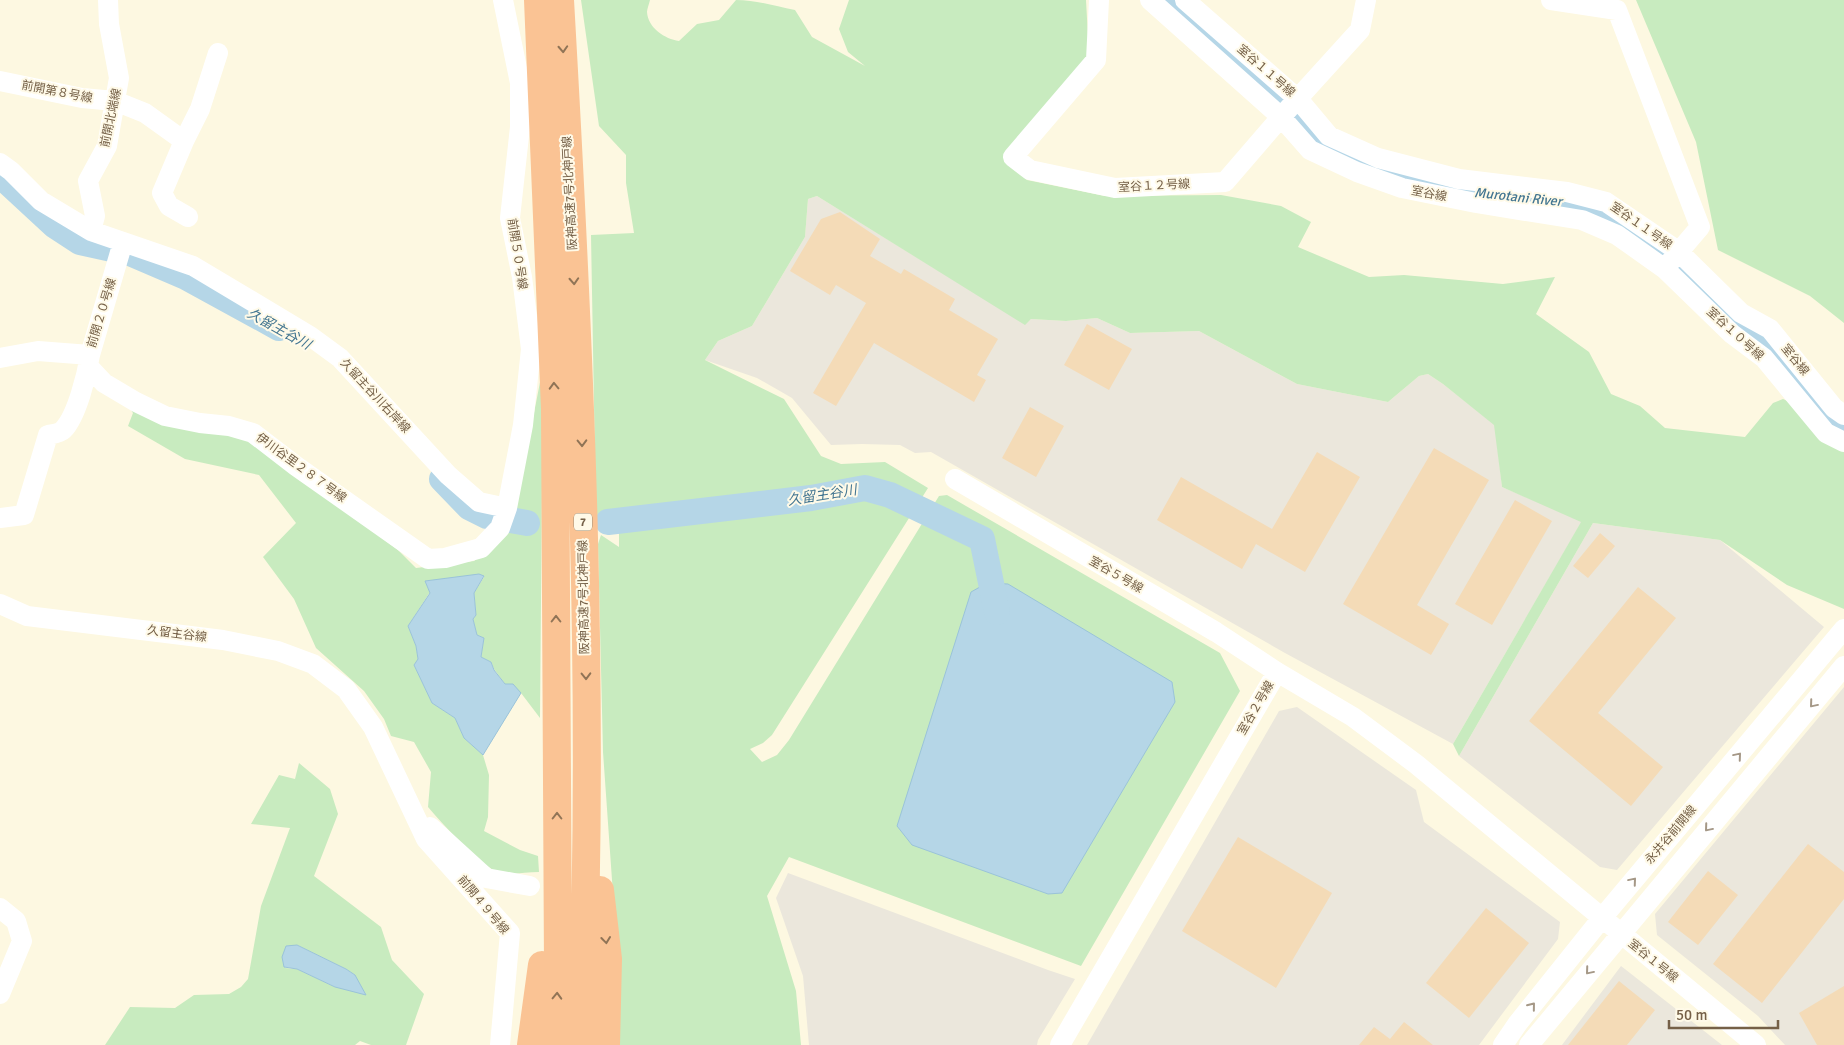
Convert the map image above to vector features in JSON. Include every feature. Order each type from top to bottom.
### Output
[{"type":"highway","name":"阪神高速7号北神戸線","points":[[538,0],[555,409],[558,968],[554,1045]]},
{"type":"highway","name":"阪神高速7号北神戸線","points":[[560,0],[581,426],[588,787],[581,1045]]},
{"type":"highway","points":[[588,787],[608,959],[606,1045]]},
{"type":"highway","points":[[531,1045],[558,853]]},
{"type":"street","name":"前開北端線","points":[[91,231],[95,216],[88,181],[107,146],[119,78],[108,24],[108,0]]},
{"type":"street","name":"前開５０号線","points":[[503,0],[520,83],[520,127],[510,218],[522,277],[531,349],[523,425],[504,516]]},
{"type":"street","name":"室谷１２号線","points":[[1099,0],[1096,60],[1013,156],[1030,170],[1115,188],[1225,182],[1360,30],[1366,0]]},
{"type":"street","name":"室谷線","points":[[1150,0],[1281,117],[1310,150],[1357,172],[1402,188],[1476,203],[1582,220],[1617,235],[1664,269]]},
{"type":"street","name":"室谷１１号線","points":[[1185,0],[1298,99],[1329,136],[1378,158],[1459,179],[1567,192],[1606,202],[1678,252],[1700,227],[1617,10],[1551,0]]},
{"type":"street","points":[[188,217],[169,206],[162,193],[200,109],[218,53]]},
{"type":"street","name":"前開第８号線","points":[[0,81],[82,98],[115,101],[144,113],[184,141]]},
{"type":"street","name":"久留主谷川右岸線","points":[[0,163],[11,170],[40,201],[121,249],[193,266],[310,336],[340,358],[448,475],[479,502],[504,516]]},
{"type":"street","name":"前開２０号線","points":[[0,358],[38,351],[89,360],[121,249]]},
{"type":"street","name":"室谷線","points":[[1678,252],[1741,313],[1770,329],[1839,412]]},
{"type":"street","points":[[1664,269],[1678,252]]},
{"type":"street","name":"室谷１０号線","points":[[1664,269],[1732,334],[1764,358],[1826,433],[1844,442]]},
{"type":"street","name":"伊川谷里２８７号線","points":[[89,360],[104,383],[165,416],[228,426],[253,433],[296,466],[428,559],[445,558],[481,548],[500,528],[504,516]]},
{"type":"street","points":[[0,518],[24,515],[48,436],[62,431],[69,421],[84,386],[89,360]]},
{"type":"street","name":"室谷５号線","points":[[955,479],[1216,632],[1277,672]]},
{"type":"street","name":"久留主谷線","points":[[0,604],[28,616],[223,640],[278,651],[313,664],[346,689],[373,727],[412,810]]},
{"type":"street","name":"永井谷前開線","points":[[1503,1045],[1518,1023],[1602,918],[1844,629]]},
{"type":"street","name":"永井谷前開線","points":[[1529,1045],[1844,666]]},
{"type":"street","name":"室谷２号線","points":[[1060,1045],[1277,672],[1353,717],[1416,764],[1620,934]]},
{"type":"street","points":[[412,810],[486,878],[530,886]]},
{"type":"street","name":"前開４９号線","points":[[412,810],[426,840],[510,933],[500,1045]]},
{"type":"street","points":[[0,908],[16,922],[22,941],[0,994]]},
{"type":"street","name":"室谷１号線","points":[[1620,934],[1756,1045]]},
{"type":"shaded area","points":[[817,196],[1025,324],[1031,319],[1066,321],[1097,318],[1130,333],[1199,331],[1297,384],[1388,402],[1419,376],[1428,374],[1495,425],[1502,487],[1582,521],[1453,744],[1285,653],[931,452],[915,453],[900,445],[831,445],[792,398],[757,378],[705,360],[718,341],[752,326],[805,237],[808,199]]},
{"type":"shaded area","points":[[1593,523],[1720,540],[1824,627],[1617,870],[1600,867],[1459,756]]},
{"type":"shaded area","points":[[1844,687],[1844,1045],[1785,1045],[1758,1016],[1657,935],[1655,914]]},
{"type":"shaded area","points":[[1297,707],[1416,790],[1424,822],[1560,922],[1558,939],[1479,1045],[1087,1045],[1279,711]]},
{"type":"shaded area","points":[[788,873],[1075,979],[1038,1040],[1037,1045],[809,1045],[803,976],[776,898]]},
{"type":"shaded area","points":[[1621,966],[1722,1045],[1562,1045]]},
{"type":"green space","points":[[581,0],[650,0],[647,12],[650,23],[658,32],[668,38],[679,41],[697,24],[719,20],[736,0],[758,2],[795,10],[812,37],[865,66],[848,52],[839,29],[849,0],[1086,0],[1089,56],[1004,159],[1027,180],[1105,196],[1221,195],[1281,206],[1311,222],[1298,247],[1369,277],[1404,275],[1503,284],[1555,277],[1536,314],[1589,352],[1611,394],[1640,406],[1665,428],[1745,437],[1773,403],[1783,399],[1792,403],[1844,450],[1844,609],[1787,585],[1720,540],[1593,523],[1459,756],[1453,744],[1581,522],[1502,487],[1494,425],[1428,374],[1419,376],[1388,402],[1297,384],[1199,331],[1130,333],[1097,318],[1066,321],[1031,319],[1025,325],[817,196],[808,199],[805,237],[752,326],[718,341],[705,360],[784,399],[821,456],[841,464],[885,462],[928,488],[772,735],[763,743],[750,749],[762,762],[777,755],[789,740],[939,496],[947,495],[1220,653],[1240,691],[1081,966],[789,857],[767,896],[796,991],[801,1045],[615,1045],[617,951],[603,752],[598,544],[601,535],[619,547],[619,530],[699,523],[864,497],[876,498],[888,503],[898,489],[866,482],[596,518],[591,235],[634,233],[626,183],[626,155],[599,126]]},
{"type":"green space","points":[[1636,0],[1844,0],[1844,323],[1810,296],[1718,250],[1696,142]]},
{"type":"green space","points":[[543,367],[540,718],[521,693],[505,684],[491,662],[481,657],[484,638],[477,635],[473,619],[476,615],[474,593],[484,577],[425,581],[430,592],[408,626],[416,646],[418,659],[414,665],[432,703],[455,718],[464,738],[483,755],[489,775],[488,817],[484,831],[520,850],[538,856],[539,872],[505,874],[493,870],[483,863],[428,807],[431,772],[414,742],[391,736],[384,719],[364,691],[316,648],[294,599],[263,557],[296,523],[259,475],[185,459],[128,426],[133,413],[127,404],[247,436],[398,550],[416,568],[474,561],[511,530]]},
{"type":"green space","points":[[299,763],[330,789],[338,814],[314,876],[381,927],[392,960],[424,994],[406,1045],[371,1045],[360,1041],[355,1045],[105,1045],[130,1007],[175,1008],[194,995],[229,994],[241,987],[248,979],[261,906],[290,828],[251,824],[279,775],[295,779]],"holes":[[[297,945],[355,975],[335,987],[297,969],[285,968]]]},
{"type":"water","points":[[479,574],[484,576],[474,593],[476,615],[473,619],[477,635],[484,638],[481,657],[491,662],[494,670],[505,684],[513,684],[521,693],[483,755],[464,738],[455,718],[432,703],[414,665],[418,659],[416,646],[408,626],[430,593],[425,581]]},
{"type":"water","points":[[987,583],[1008,584],[1172,682],[1175,702],[1062,893],[1048,894],[912,845],[897,826],[971,592]]},
{"type":"water","points":[[297,945],[355,975],[366,995],[335,987],[297,969],[284,967],[282,957],[286,946]]},
{"type":"building","points":[[840,212],[880,239],[870,256],[901,274],[904,269],[955,299],[949,310],[998,339],[977,375],[986,380],[974,402],[874,343],[836,406],[813,393],[866,303],[836,285],[830,295],[790,271],[821,219]]},
{"type":"building","points":[[1087,324],[1132,349],[1109,390],[1064,365]]},
{"type":"building","points":[[1030,407],[1064,426],[1036,477],[1002,458]]},
{"type":"building","points":[[1434,448],[1489,480],[1417,605],[1449,624],[1431,655],[1343,604]]},
{"type":"building","points":[[1317,452],[1360,477],[1305,572],[1256,544],[1242,569],[1157,520],[1181,477],[1272,529]]},
{"type":"building","points":[[1515,500],[1552,521],[1492,625],[1455,604]]},
{"type":"building","points":[[1600,533],[1615,546],[1588,578],[1573,566]]},
{"type":"building","points":[[1638,587],[1676,618],[1598,713],[1663,767],[1631,806],[1529,721]]},
{"type":"building","points":[[1238,837],[1332,893],[1276,988],[1182,931]]},
{"type":"building","points":[[1808,844],[1844,872],[1844,899],[1762,1003],[1713,964]]},
{"type":"building","points":[[1708,871],[1738,895],[1698,945],[1668,922]]},
{"type":"building","points":[[1486,908],[1529,943],[1469,1018],[1426,983]]},
{"type":"building","points":[[1619,981],[1655,1010],[1627,1045],[1568,1045]]},
{"type":"building","points":[[1844,986],[1844,1045],[1817,1045],[1799,1013]]},
{"type":"building","points":[[1404,1022],[1433,1045],[1359,1045],[1374,1027],[1390,1039]]},
{"type":"waterway","name":"Murotani River","points":[[1169,0],[1251,72],[1321,141],[1377,167],[1439,186],[1492,197],[1580,204],[1613,218],[1683,268],[1736,322],[1776,356],[1831,424],[1844,429]]},
{"type":"waterway","name":"久留主谷川","points":[[0,175],[54,225],[80,242],[130,253],[186,277],[279,328]]},
{"type":"waterway","name":"久留主谷川","points":[[442,479],[469,507],[487,516],[527,523]]},
{"type":"waterway","name":"久留主谷川","points":[[608,522],[811,498],[865,488],[890,495],[982,539],[997,612]]}]
